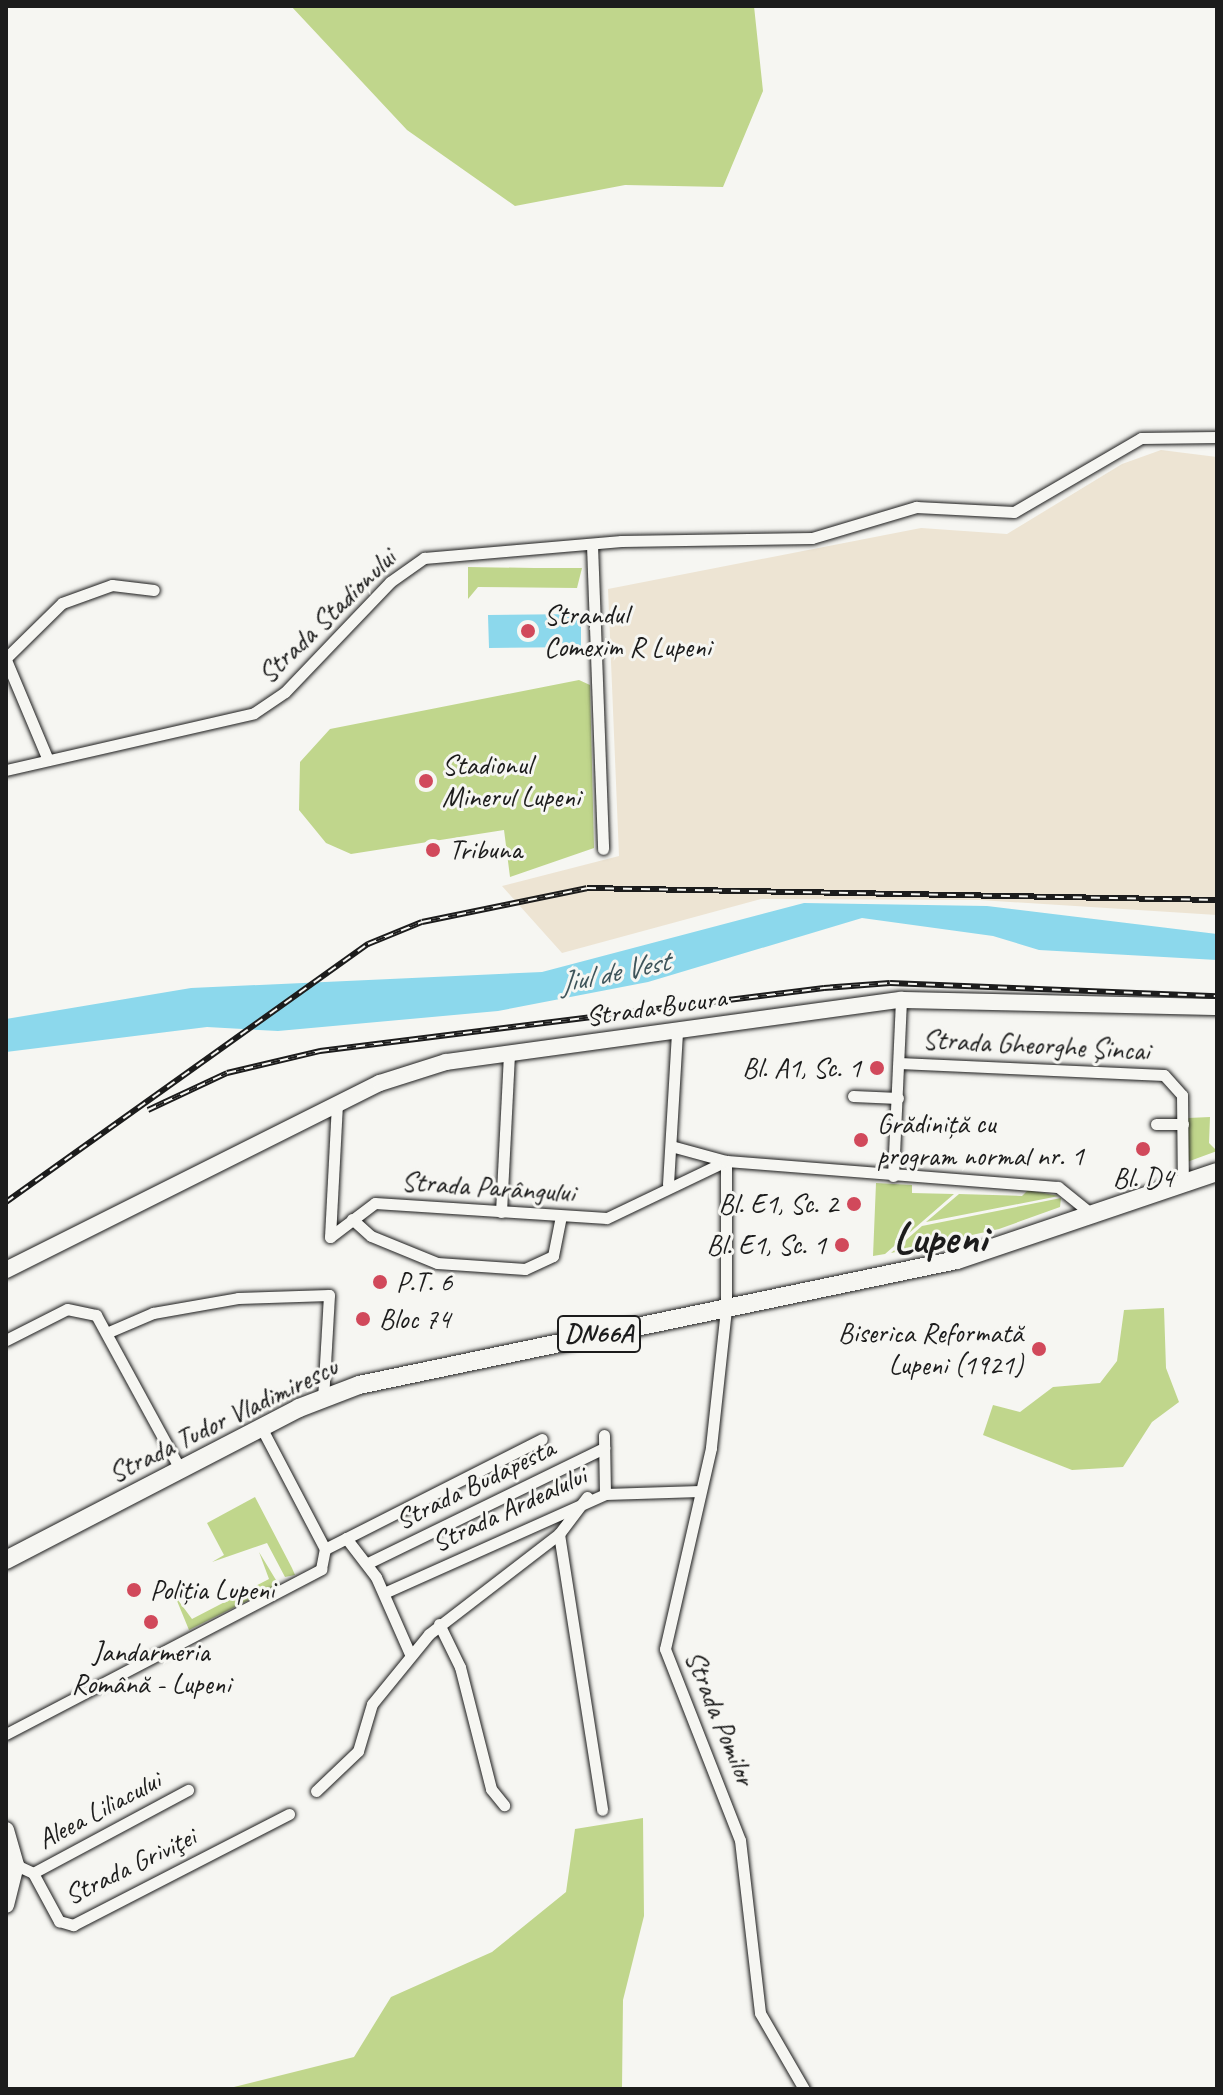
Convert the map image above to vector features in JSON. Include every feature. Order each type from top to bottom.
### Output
[{"type":"main road","name":"Strada Bucura","points":[[6,1270],[337,1103],[418,1068],[901,1000],[1217,1007]]},
{"type":"main road","name":"Strada Tudor Vladimirescu","points":[[6,1560],[323,1398],[403,1374],[957,1260],[1217,1172]]},
{"type":"main road","points":[[6,1830],[16,1865],[6,1905]]},
{"type":"street","name":"Strada Stadionului","points":[[6,770],[254,713],[285,692],[390,582],[424,558],[592,545],[812,538],[905,508],[1014,512],[1141,438],[1217,437]]},
{"type":"street","points":[[592,545],[603,849]]},
{"type":"street","points":[[48,760],[6,659],[62,603],[112,585],[154,590]]},
{"type":"street","name":"Strada Gheorghe Șincai","points":[[901,1000],[899,1063],[1151,1071],[1180,1091],[1183,1184]]},
{"type":"street","points":[[668,1184],[677,1031]]},
{"type":"street","points":[[501,1212],[509,1053]]},
{"type":"street","points":[[893,1176],[899,1063]]},
{"type":"street","points":[[853,1096],[898,1098]]},
{"type":"street","name":"Strada Parângului","points":[[337,1103],[330,1237],[375,1203],[607,1218],[668,1184],[726,1161]]},
{"type":"street","points":[[1156,1124],[1183,1124]]},
{"type":"street","name":"Strada Parângului","points":[[671,1146],[726,1161],[1058,1187],[1094,1216]]},
{"type":"street","points":[[726,1161],[726,1309]]},
{"type":"street","points":[[352,1219],[371,1236],[437,1263],[525,1269],[553,1256],[561,1216]]},
{"type":"street","points":[[111,1331],[153,1313],[238,1298],[329,1295],[323,1398]]},
{"type":"street","points":[[6,1340],[75,1307],[111,1331],[180,1469]]},
{"type":"street","name":"Strada Pomilor","points":[[726,1309],[715,1424],[665,1649],[740,1840],[760,2013],[804,2089]]},
{"type":"street","points":[[261,1427],[326,1552]]},
{"type":"street","name":"Strada Ardealului","points":[[384,1593],[587,1497],[605,1494],[604,1435]]},
{"type":"street","points":[[6,1734],[315,1573],[326,1552],[346,1538],[542,1439]]},
{"type":"street","name":"Strada Budapesta","points":[[368,1563],[604,1448]]},
{"type":"street","points":[[605,1494],[700,1491]]},
{"type":"street","points":[[316,1791],[358,1751],[366,1715],[410,1654],[439,1624],[559,1534],[587,1497]]},
{"type":"street","points":[[559,1534],[602,1810]]},
{"type":"street","points":[[346,1538],[368,1563],[410,1654]]},
{"type":"street","points":[[439,1624],[460,1667],[491,1789],[504,1805]]},
{"type":"street","name":"Aleea Liliacului","points":[[33,1873],[188,1790]]},
{"type":"street","name":"Strada Griviţei","points":[[16,1865],[33,1873],[59,1921],[73,1925],[289,1814]]},
{"type":"shaded area","points":[[1161,450],[1217,457],[1217,915],[979,900],[761,899],[562,953],[502,886],[619,856],[608,589],[921,528],[1007,534],[1122,464]]},
{"type":"green space","points":[[291,6],[754,6],[763,91],[723,187],[625,185],[515,206],[407,130]]},
{"type":"green space","points":[[468,567],[582,568],[577,588],[478,587],[468,599]]},
{"type":"green space","points":[[579,680],[590,685],[594,848],[510,877],[504,830],[351,854],[326,843],[299,810],[300,762],[330,729]]},
{"type":"green space","points":[[1210,1117],[1209,1143],[1217,1151],[1187,1162],[1188,1118]]},
{"type":"green space","points":[[876,1183],[912,1185],[912,1193],[954,1194],[885,1254],[873,1256]]},
{"type":"green space","points":[[1028,1190],[1059,1196],[926,1222],[959,1194],[1022,1196]]},
{"type":"green space","points":[[1061,1198],[1060,1207],[999,1229],[891,1253],[922,1226]]},
{"type":"green space","points":[[1164,1308],[1166,1368],[1179,1402],[1152,1422],[1123,1467],[1072,1470],[983,1435],[993,1405],[1020,1412],[1053,1387],[1100,1383],[1117,1361],[1124,1310]]},
{"type":"green space","points":[[255,1497],[295,1575],[285,1577],[267,1543],[212,1562],[224,1555],[207,1523]]},
{"type":"green space","points":[[259,1552],[279,1585],[189,1630],[175,1596],[192,1619],[269,1579]]},
{"type":"green space","points":[[643,1818],[644,1916],[623,2000],[622,2089],[226,2089],[354,2057],[391,1997],[492,1952],[566,1892],[575,1829]]},
{"type":"water","name":"Strandul Comexim R Lupeni","points":[[581,614],[581,647],[489,648],[488,615]]},
{"type":"water","name":"Jiul de Vest","points":[[804,903],[987,906],[1217,934],[1217,960],[1039,950],[993,936],[862,918],[648,982],[498,1011],[278,1031],[207,1027],[6,1052],[6,1019],[191,988],[542,972]]},
{"type":"railway","points":[[6,1202],[368,944],[422,922],[587,888],[1217,900]]},
{"type":"railway","points":[[148,1110],[227,1073],[320,1051],[824,988],[890,983],[1217,996]]},
{"type":"place","name":"Strandul Comexim R Lupeni","points":[[528,631]]},
{"type":"place","name":"Stadionul Minerul Lupeni","points":[[426,781]]},
{"type":"place","name":"Tribuna","points":[[433,850]]},
{"type":"place","name":"Bl. A1, Sc. 1","points":[[877,1068]]},
{"type":"place","name":"Grădiniță cu program normal nr. 1","points":[[861,1140]]},
{"type":"place","name":"Bl. D4","points":[[1143,1149]]},
{"type":"place","name":"Bl. E1, Sc. 2","points":[[854,1204]]},
{"type":"place","name":"Bl. E1, Sc. 1","points":[[842,1245]]},
{"type":"place","name":"P.T. 6","points":[[380,1282]]},
{"type":"place","name":"Bloc 74","points":[[363,1319]]},
{"type":"place","name":"Biserica Reformată Lupeni (1921)","points":[[1039,1349]]},
{"type":"place","name":"Poliția Lupeni","points":[[134,1590]]},
{"type":"place","name":"Jandarmeria Română - Lupeni","points":[[151,1622]]},
{"type":"district","name":"Lupeni","points":[[940,1238]]}]
